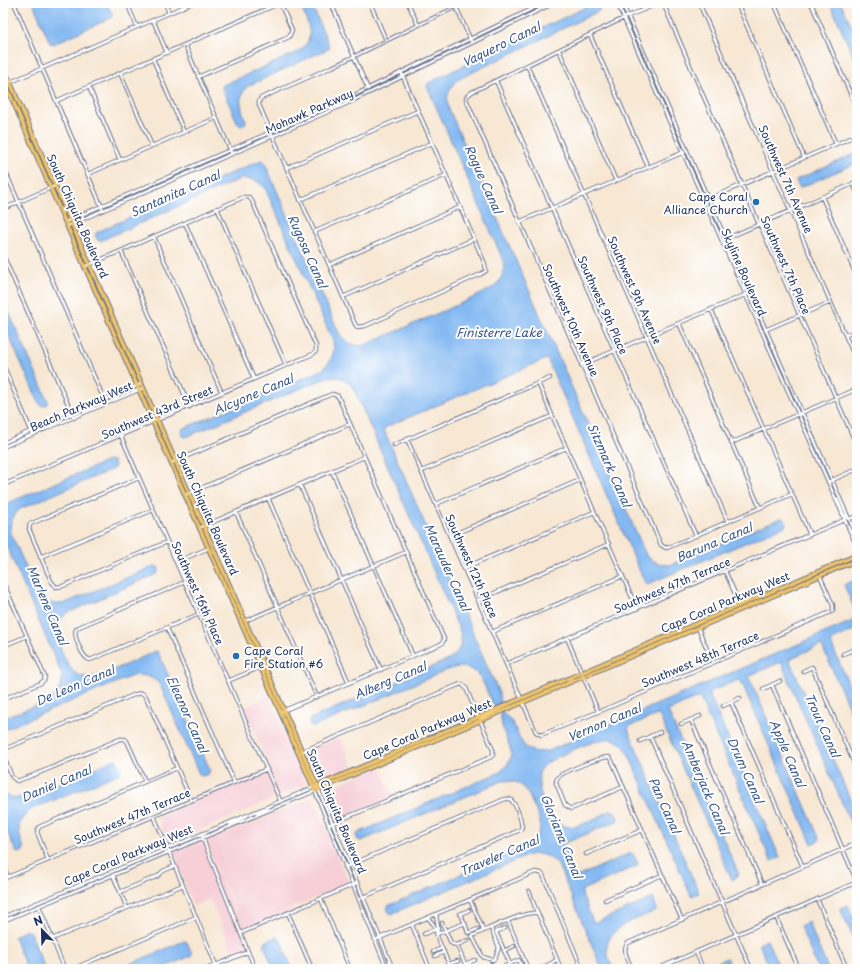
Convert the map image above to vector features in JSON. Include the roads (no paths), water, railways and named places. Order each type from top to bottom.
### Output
[{"type":"main road","name":"South Chiquita Boulevard","points":[[3,66],[8,84],[50,188],[84,267],[140,387]]},
{"type":"main road","name":"South Chiquita Boulevard","points":[[3,78],[8,84],[55,186],[155,422],[213,546],[243,621]]},
{"type":"main road","name":"South Chiquita Boulevard","points":[[173,462],[199,528],[285,711],[316,788]]},
{"type":"main road","name":"Cape Coral Parkway West","points":[[583,675],[693,625],[857,555]]},
{"type":"main road","name":"Cape Coral Parkway West","points":[[316,788],[448,730],[479,719],[507,706],[666,642],[857,560]]},
{"type":"main road","points":[[698,628],[702,624],[724,614],[728,610]]},
{"type":"main road","points":[[666,642],[672,636],[692,628],[693,625]]},
{"type":"main road","name":"South Chiquita Boulevard","points":[[263,666],[280,712],[298,753],[316,788]]},
{"type":"main road","name":"Cape Coral Parkway West","points":[[316,788],[365,770],[422,746],[479,719]]},
{"type":"main road","points":[[422,746],[429,740],[448,732],[448,730]]},
{"type":"main road","points":[[365,770],[368,766],[392,754]]},
{"type":"street","points":[[14,3],[103,210]]},
{"type":"street","points":[[127,3],[136,27]]},
{"type":"street","points":[[165,3],[169,13]]},
{"type":"street","points":[[8,84],[192,3]]},
{"type":"street","points":[[56,101],[280,3],[292,30],[291,35],[287,39],[198,77]]},
{"type":"street","points":[[331,3],[370,92]]},
{"type":"street","points":[[370,3],[386,40]]},
{"type":"street","points":[[408,3],[418,25]]},
{"type":"street","points":[[401,72],[486,264],[486,271],[365,326],[357,326],[328,265],[270,132],[259,105],[259,101],[261,98],[354,56],[464,3]]},
{"type":"street","name":"Mohawk Parkway","points":[[65,222],[368,88],[544,3]]},
{"type":"street","name":"Mohawk Parkway","points":[[67,226],[370,92],[554,3]]},
{"type":"street","name":"Skyline Boulevard","points":[[617,3],[857,547]]},
{"type":"street","name":"Skyline Boulevard","points":[[622,3],[857,537]]},
{"type":"street","points":[[496,80],[628,16],[661,3]]},
{"type":"street","name":"Southwest 7th Place","points":[[661,3],[857,446]]},
{"type":"street","name":"Southwest 7th Avenue","points":[[699,3],[857,362]]},
{"type":"street","points":[[737,3],[804,157]]},
{"type":"street","points":[[774,3],[836,144]]},
{"type":"street","points":[[811,3],[857,108]]},
{"type":"street","points":[[456,7],[472,43]]},
{"type":"street","points":[[153,20],[167,53]]},
{"type":"street","points":[[590,35],[648,167]]},
{"type":"street","points":[[185,45],[232,154]]},
{"type":"street","points":[[559,50],[616,181]]},
{"type":"street","points":[[153,59],[184,132]]},
{"type":"street","name":"Southwest 9th Avenue","points":[[527,65],[728,522]]},
{"type":"street","points":[[120,73],[152,146]]},
{"type":"street","name":"Southwest 10th Avenue","points":[[496,80],[472,92],[466,96],[466,99],[519,222],[655,532],[663,547],[669,547],[696,536]]},
{"type":"street","name":"Southwest 9th Place","points":[[496,80],[696,536]]},
{"type":"street","points":[[89,87],[120,160]]},
{"type":"street","points":[[286,168],[418,111]]},
{"type":"street","points":[[88,174],[216,118]]},
{"type":"street","points":[[704,201],[857,135]]},
{"type":"street","points":[[300,200],[432,143]]},
{"type":"street","points":[[519,222],[687,151]]},
{"type":"street","points":[[3,166],[106,404]]},
{"type":"street","points":[[314,232],[446,175]]},
{"type":"street","points":[[722,240],[857,182]]},
{"type":"street","points":[[853,183],[857,193]]},
{"type":"street","points":[[3,209],[55,186]]},
{"type":"street","name":"Southwest 43rd Street","points":[[3,485],[155,422],[313,354],[316,351],[317,347],[252,201],[249,197],[244,197],[217,208]]},
{"type":"street","points":[[822,197],[857,277]]},
{"type":"street","points":[[328,265],[460,207]]},
{"type":"street","points":[[84,267],[217,208],[286,365]]},
{"type":"street","points":[[185,222],[254,379]]},
{"type":"street","points":[[154,237],[222,393]]},
{"type":"street","points":[[343,297],[474,239]]},
{"type":"street","points":[[121,251],[190,407]]},
{"type":"street","points":[[3,255],[74,418]]},
{"type":"street","points":[[582,365],[750,293]]},
{"type":"street","points":[[762,332],[831,302]]},
{"type":"street","points":[[711,309],[810,535]]},
{"type":"street","points":[[679,323],[760,508]]},
{"type":"street","points":[[846,335],[857,330]]},
{"type":"street","points":[[3,365],[33,435]]},
{"type":"street","points":[[394,444],[550,378]]},
{"type":"street","points":[[538,384],[637,609]]},
{"type":"street","name":"Beach Parkway West","points":[[3,442],[72,413],[140,387]]},
{"type":"street","name":"Beach Parkway West","points":[[3,447],[106,404],[140,387]]},
{"type":"street","points":[[731,443],[857,389]]},
{"type":"street","points":[[173,462],[332,394],[335,395],[339,399],[443,636],[443,642],[413,656],[280,712]]},
{"type":"street","points":[[422,472],[552,416]]},
{"type":"street","points":[[185,495],[350,424]]},
{"type":"street","name":"Southwest 16th Place","points":[[121,436],[280,800]]},
{"type":"street","name":"Southwest 12th Place","points":[[407,439],[538,734]]},
{"type":"street","points":[[436,504],[566,448]]},
{"type":"street","points":[[199,528],[364,457]]},
{"type":"street","points":[[828,482],[857,469]]},
{"type":"street","points":[[332,471],[413,656]]},
{"type":"street","points":[[139,478],[32,522],[28,526],[40,557],[52,583],[56,587],[62,586],[167,542]]},
{"type":"street","points":[[450,536],[580,480]]},
{"type":"street","points":[[300,485],[381,670]]},
{"type":"street","points":[[696,536],[792,494]]},
{"type":"street","points":[[834,495],[839,502],[844,515],[849,519],[857,516]]},
{"type":"street","points":[[268,498],[349,683]]},
{"type":"street","points":[[40,557],[153,510]]},
{"type":"street","points":[[236,512],[316,697]]},
{"type":"street","points":[[464,568],[594,512]]},
{"type":"street","points":[[844,520],[849,522],[857,537]]},
{"type":"street","name":"Southwest 47th Terrace","points":[[506,664],[844,520]]},
{"type":"street","points":[[478,600],[609,544]]},
{"type":"street","points":[[176,562],[213,546]]},
{"type":"street","points":[[243,621],[406,552]]},
{"type":"street","points":[[725,571],[740,605]]},
{"type":"street","points":[[492,632],[623,576]]},
{"type":"street","name":"Southwest 48th Terrace","points":[[538,734],[544,734],[833,611],[833,605],[820,576]]},
{"type":"street","points":[[3,582],[44,674],[44,680],[41,683],[3,700]]},
{"type":"street","points":[[185,582],[79,627],[74,631],[80,646],[87,659],[90,660],[199,614]]},
{"type":"street","points":[[167,628],[234,782]]},
{"type":"street","points":[[698,628],[713,663]]},
{"type":"street","points":[[3,646],[27,636]]},
{"type":"street","points":[[567,638],[598,711]]},
{"type":"street","points":[[843,654],[857,648]]},
{"type":"street","points":[[853,650],[857,660]]},
{"type":"street","points":[[228,681],[263,666]]},
{"type":"street","points":[[803,671],[812,667],[857,770]]},
{"type":"street","points":[[763,688],[780,681]]},
{"type":"street","points":[[298,753],[462,684],[466,688],[493,750],[492,755],[483,760],[328,825]]},
{"type":"street","points":[[656,969],[857,882],[772,685]]},
{"type":"street","points":[[145,782],[125,739],[120,739],[34,775],[17,780],[12,777],[3,754],[6,748],[136,694],[142,693],[146,697],[191,800]]},
{"type":"street","points":[[722,706],[740,698]]},
{"type":"street","points":[[731,702],[803,867]]},
{"type":"street","points":[[479,719],[507,706]]},
{"type":"street","points":[[681,724],[700,716]]},
{"type":"street","points":[[691,720],[762,885]]},
{"type":"street","points":[[640,741],[660,732]]},
{"type":"street","points":[[650,736],[751,969]]},
{"type":"street","points":[[623,787],[571,809],[565,805],[556,780],[559,776],[603,757],[609,757],[612,760],[682,920]]},
{"type":"street","points":[[48,860],[38,835],[37,829],[41,825],[178,768]]},
{"type":"street","name":"Southwest 47th Terrace","points":[[3,879],[267,768]]},
{"type":"street","name":"Cape Coral Parkway West","points":[[3,917],[280,800],[316,788]]},
{"type":"street","name":"Cape Coral Parkway West","points":[[3,922],[256,816],[316,788]]},
{"type":"street","name":"South Chiquita Boulevard","points":[[316,788],[350,865],[392,969]]},
{"type":"street","name":"South Chiquita Boulevard","points":[[316,788],[328,825],[388,969]]},
{"type":"street","points":[[346,867],[505,799],[510,799],[514,804],[521,822],[522,827],[520,830],[359,899]]},
{"type":"street","points":[[256,816],[270,805]]},
{"type":"street","points":[[230,827],[231,824],[248,814]]},
{"type":"street","points":[[154,816],[216,965]]},
{"type":"street","points":[[586,854],[642,830]]},
{"type":"street","points":[[201,834],[255,969]]},
{"type":"street","points":[[632,969],[625,948],[628,943],[857,843]]},
{"type":"street","points":[[3,865],[8,877]]},
{"type":"street","points":[[120,892],[158,876],[163,871],[175,866]]},
{"type":"street","points":[[376,940],[535,872],[540,872],[543,875],[582,969]]},
{"type":"street","points":[[113,875],[126,908]]},
{"type":"street","points":[[604,900],[662,875]]},
{"type":"street","points":[[241,933],[357,883]]},
{"type":"street","points":[[52,939],[183,885]]},
{"type":"street","points":[[529,891],[536,907],[536,913],[540,918],[561,969]]},
{"type":"street","points":[[321,899],[350,969]]},
{"type":"street","points":[[817,899],[847,969]]},
{"type":"street","points":[[470,900],[484,931]]},
{"type":"street","points":[[37,903],[63,965],[67,969]]},
{"type":"street","points":[[469,910],[460,914],[468,933],[478,929]]},
{"type":"street","points":[[288,913],[312,969]]},
{"type":"street","points":[[491,928],[499,948],[495,958],[492,960],[483,957],[472,936],[491,928],[508,921],[530,913],[536,913]]},
{"type":"street","points":[[436,914],[437,934],[451,969]]},
{"type":"street","points":[[72,969],[196,917]]},
{"type":"street","points":[[776,917],[799,969]]},
{"type":"street","points":[[428,918],[437,928]]},
{"type":"street","points":[[432,922],[437,920]]},
{"type":"street","points":[[508,921],[528,969]]},
{"type":"street","points":[[442,923],[451,943],[457,945],[468,940]]},
{"type":"street","points":[[437,934],[464,923]]},
{"type":"street","points":[[412,925],[430,969]]},
{"type":"street","points":[[424,934],[437,928]]},
{"type":"street","points":[[505,928],[496,932],[510,964]]},
{"type":"street","points":[[457,945],[465,964],[469,969]]},
{"type":"street","points":[[504,951],[514,946]]},
{"type":"street","points":[[433,952],[442,948]]},
{"type":"street","points":[[206,969],[248,952]]},
{"type":"street","points":[[435,956],[444,952]]},
{"type":"street","points":[[696,952],[703,969]]},
{"type":"street","points":[[3,956],[8,969]]},
{"type":"street","points":[[538,969],[552,963],[557,958]]},
{"type":"street","points":[[465,964],[475,960]]},
{"type":"street","points":[[500,969],[519,960],[523,969]]},
{"type":"street","points":[[449,964],[458,961]]},
{"type":"street","points":[[469,969],[470,962]]},
{"type":"street","points":[[490,969],[491,964]]},
{"type":"water","points":[[33,3],[106,3],[113,15],[111,18],[53,44],[50,43]]},
{"type":"water","points":[[299,3],[311,3],[330,48],[248,86],[241,98],[246,121],[245,124],[241,126],[238,124],[222,88],[223,85],[296,53],[303,48],[309,36],[309,30],[308,23]]},
{"type":"water","points":[[594,3],[598,4],[600,8],[599,11],[457,80],[449,92],[447,99],[448,107],[647,557],[659,564],[670,565],[781,518],[784,519],[786,523],[785,526],[648,584],[645,583],[546,359],[386,427],[384,430],[499,693],[501,709],[515,727],[520,739],[527,748],[532,751],[539,752],[548,751],[857,619],[857,629],[832,640],[831,643],[857,704],[857,726],[822,646],[789,659],[857,815],[857,823],[852,826],[781,662],[749,677],[820,840],[812,844],[741,681],[738,680],[709,692],[780,858],[771,861],[700,698],[668,711],[739,875],[732,880],[659,715],[630,726],[628,729],[699,893],[691,896],[627,751],[620,743],[610,739],[596,741],[563,754],[541,768],[539,774],[539,787],[541,795],[546,809],[556,822],[565,826],[575,826],[586,823],[612,810],[618,818],[617,821],[563,844],[563,848],[575,876],[579,876],[631,853],[634,855],[638,864],[637,866],[582,890],[582,894],[593,922],[597,922],[653,898],[657,909],[656,911],[624,925],[611,936],[607,951],[608,958],[613,969],[602,969],[558,865],[552,859],[541,854],[529,855],[391,914],[388,911],[388,906],[531,844],[539,833],[540,823],[529,796],[523,787],[515,782],[502,781],[361,841],[358,840],[356,836],[358,833],[498,773],[505,767],[511,755],[509,744],[502,726],[498,705],[492,704],[483,682],[473,671],[467,668],[460,667],[450,669],[313,727],[310,726],[310,719],[450,659],[459,649],[461,642],[459,629],[355,392],[350,384],[341,378],[328,377],[186,437],[183,436],[181,432],[182,429],[322,370],[332,357],[334,349],[333,341],[265,188],[254,180],[240,179],[100,241],[95,235],[97,232],[261,160],[264,161],[338,331],[348,342],[363,346],[475,297],[497,284],[502,274],[503,260],[427,86],[428,83]]},
{"type":"water","points":[[830,3],[841,3],[857,38],[857,65]]},
{"type":"water","points":[[857,153],[857,163],[799,188],[796,180]]},
{"type":"water","points":[[3,299],[48,401],[47,404],[43,406],[39,403],[8,334],[3,330]]},
{"type":"water","points":[[110,460],[113,461],[115,466],[113,469],[20,509],[12,520],[11,533],[37,593],[42,599],[53,604],[65,603],[155,566],[158,567],[159,570],[157,574],[67,613],[58,623],[58,639],[68,664],[75,673],[85,677],[103,674],[156,651],[158,652],[210,770],[208,774],[202,776],[199,774],[160,685],[148,676],[132,676],[3,730],[3,718],[38,705],[55,695],[62,681],[62,675],[3,538],[3,505]]},
{"type":"water","points":[[852,581],[857,593],[857,615],[844,585]]},
{"type":"water","points":[[116,759],[121,770],[120,773],[32,809],[27,813],[19,827],[24,848],[23,851],[19,853],[16,852],[3,822],[3,793],[14,798],[26,797]]},
{"type":"water","points":[[848,905],[857,925],[857,947],[840,908]]},
{"type":"water","points":[[808,922],[828,969],[818,969],[800,926]]},
{"type":"water","points":[[27,930],[30,932],[45,969],[27,969],[14,938],[16,935]]},
{"type":"water","points":[[276,937],[280,938],[292,969],[274,969],[264,945],[265,942]]},
{"type":"water","points":[[767,940],[780,969],[770,969],[759,944]]},
{"type":"water","points":[[184,941],[187,942],[192,954],[191,956],[160,969],[118,969]]},
{"type":"water","points":[[727,958],[732,969],[722,969],[719,961]]},
{"type":"place","name":"Cape Coral Alliance Church","points":[[756,202]]},
{"type":"place","name":"Cape Coral Fire Station #6","points":[[236,656]]},
{"type":"water label","name":"Vaquero Canal","points":[[501,44]]},
{"type":"water label","name":"Rogue Canal","points":[[484,179]]},
{"type":"water label","name":"Santanita Canal","points":[[175,193]]},
{"type":"water label","name":"Rugosa Canal","points":[[308,251]]},
{"type":"water label","name":"Finisterre Lake","points":[[499,332]]},
{"type":"water label","name":"Alcyone Canal","points":[[253,394]]},
{"type":"water label","name":"Sitzmark Canal","points":[[610,465]]},
{"type":"water label","name":"Baruna Canal","points":[[714,542]]},
{"type":"water label","name":"Marauder Canal","points":[[448,567]]},
{"type":"water label","name":"Marlene Canal","points":[[48,605]]},
{"type":"water label","name":"Alberg Canal","points":[[390,680]]},
{"type":"water label","name":"De Leon Canal","points":[[75,685]]},
{"type":"water label","name":"Eleanor Canal","points":[[188,714]]},
{"type":"water label","name":"Vernon Canal","points":[[604,722]]},
{"type":"water label","name":"Trout Canal","points":[[823,725]]},
{"type":"water label","name":"Apple Canal","points":[[788,753]]},
{"type":"water label","name":"Drum Canal","points":[[746,770]]},
{"type":"water label","name":"Daniel Canal","points":[[56,783]]},
{"type":"water label","name":"Amberjack Canal","points":[[706,787]]},
{"type":"water label","name":"Pan Canal","points":[[665,805]]},
{"type":"water label","name":"Gloriana Canal","points":[[562,836]]},
{"type":"water label","name":"Traveler Canal","points":[[499,855]]}]
